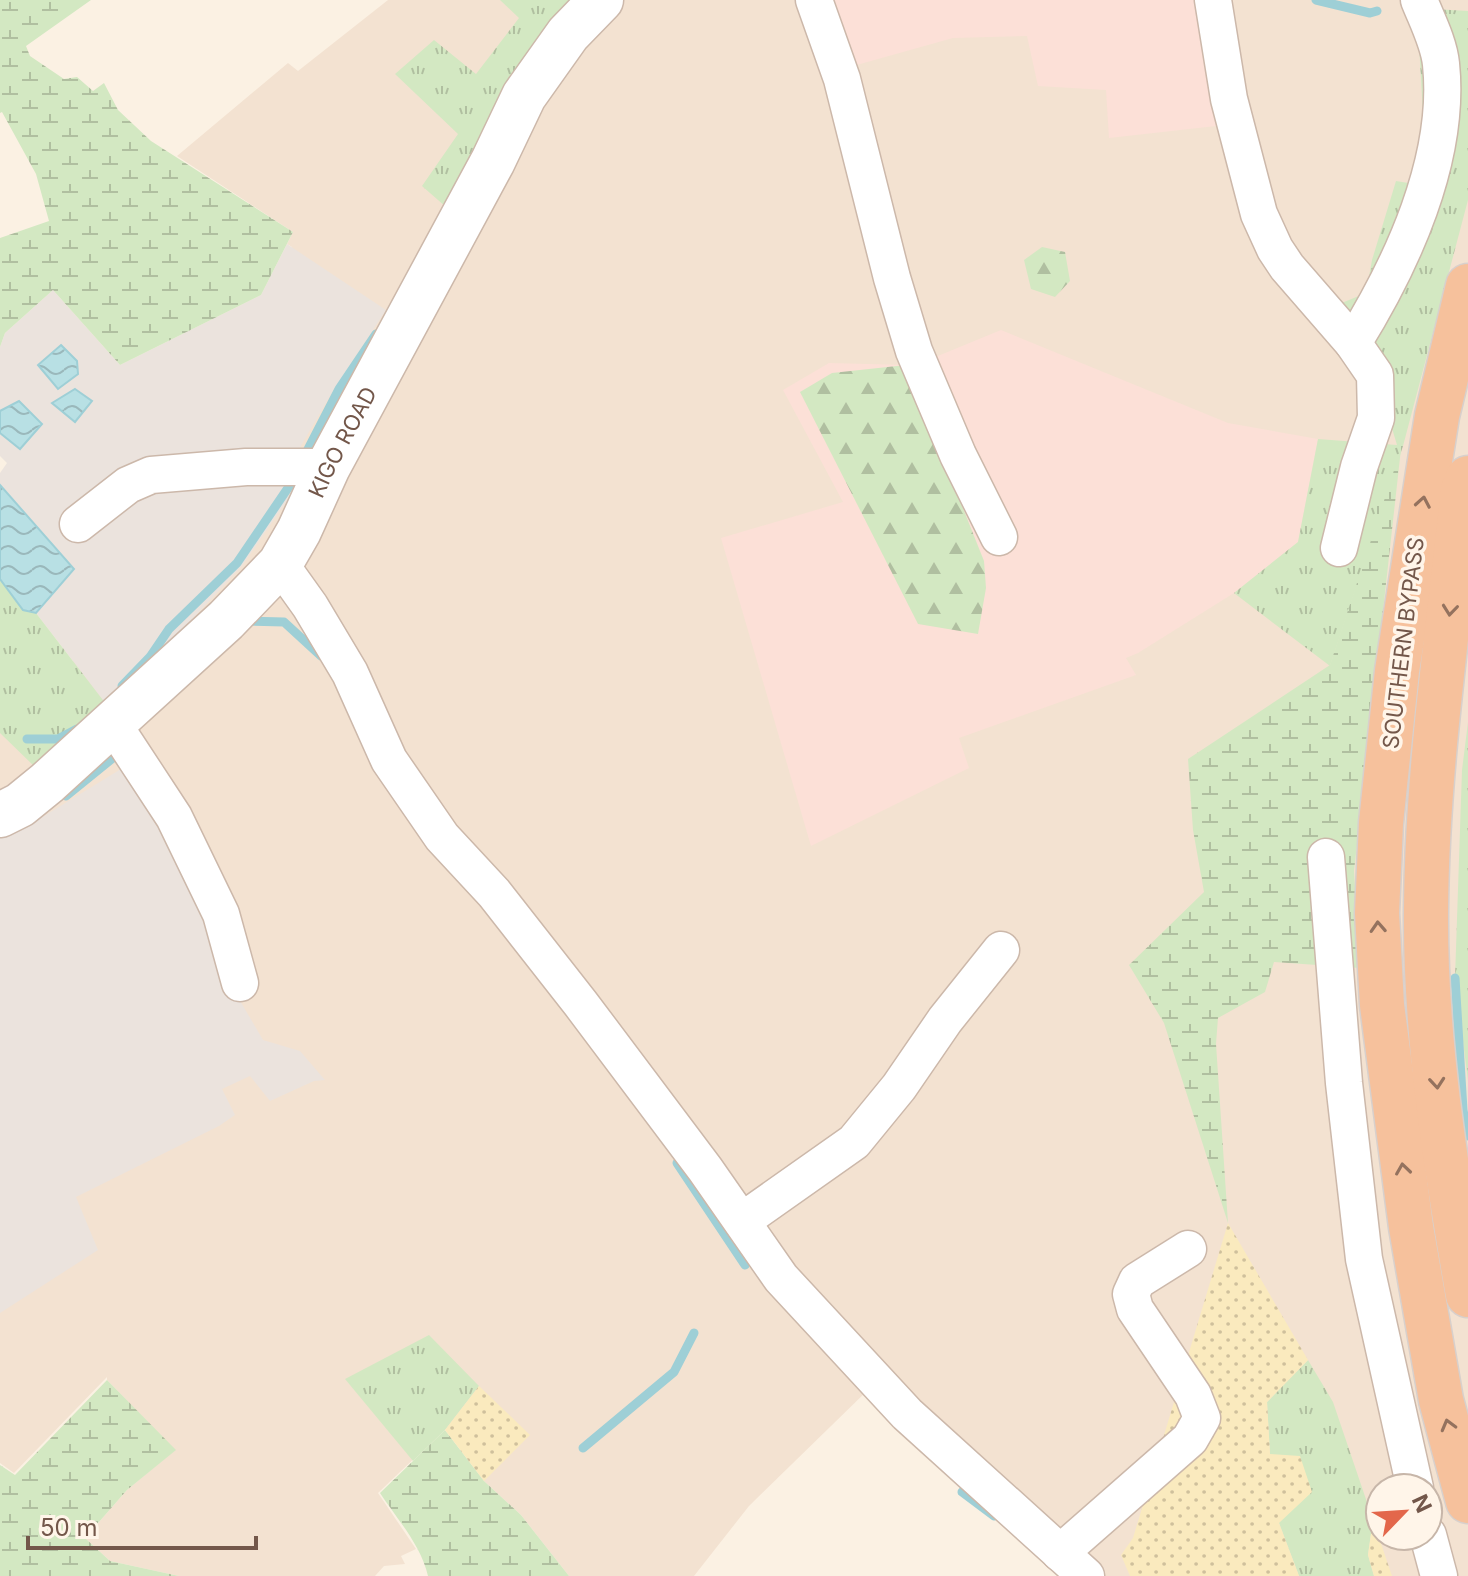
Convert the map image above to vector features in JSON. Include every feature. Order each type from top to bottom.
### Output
[{"type":"highway","name":"SOUTHERN BYPASS","points":[[1468,286],[1437,416],[1397,671],[1381,823],[1377,898],[1382,1005],[1411,1227],[1441,1400],[1468,1501]]},
{"type":"highway","name":"SOUTHERN BYPASS","points":[[1468,478],[1463,490],[1429,828],[1426,911],[1430,1005],[1440,1115],[1468,1295]]},
{"type":"street","name":"KIGO ROAD","points":[[0,815],[20,805],[113,724],[226,620],[280,564],[328,467],[493,161],[524,96],[568,34],[601,0]]},
{"type":"street","points":[[814,0],[842,79],[892,278],[914,351],[958,455],[999,537]]},
{"type":"street","points":[[1213,0],[1229,99],[1259,214],[1287,267],[1353,343],[1375,375],[1376,418],[1359,467],[1339,548]]},
{"type":"street","points":[[1353,343],[1380,299],[1411,228],[1434,162],[1441,123],[1441,60],[1419,0]]},
{"type":"street","points":[[78,524],[128,485],[151,475],[246,467],[328,467]]},
{"type":"street","points":[[280,564],[310,606],[350,673],[389,760],[442,837],[494,893],[581,1004],[781,1278],[907,1414],[1073,1564],[1190,1439],[1202,1418],[1193,1395],[1135,1309],[1131,1294],[1137,1281],[1188,1249]]},
{"type":"street","points":[[113,724],[174,817],[221,914],[240,983]]},
{"type":"street","points":[[1326,857],[1344,1083],[1364,1259],[1411,1472]]},
{"type":"street","points":[[742,1221],[854,1142],[1001,950]]},
{"type":"street","points":[[1433,1552],[1439,1576]]},
{"type":"shaded area","points":[[388,0],[1468,0],[1468,1576],[1085,1576],[870,1388],[749,1506],[694,1576],[569,1576],[521,1515],[484,1481],[445,1429],[378,1493],[416,1549],[401,1556],[405,1564],[384,1566],[375,1576],[179,1576],[110,1561],[85,1538],[127,1490],[175,1450],[107,1377],[14,1473],[0,1463],[0,713],[75,660],[76,568],[262,300],[292,247],[287,244],[293,232],[177,156],[288,63],[298,71]]},
{"type":"shaded area","points":[[817,0],[1207,0],[1225,125],[1109,138],[1106,90],[1038,86],[1027,36],[953,38],[846,68]]},
{"type":"shaded area","points":[[287,244],[386,310],[292,461],[293,492],[242,566],[109,708],[36,613],[74,569],[0,484],[0,473],[7,463],[0,456],[0,347],[5,333],[53,290],[120,365],[261,295]]},
{"type":"shaded area","points":[[1001,330],[1228,423],[1318,439],[1298,542],[1234,593],[1126,658],[1136,675],[959,738],[969,768],[811,846],[721,538],[843,502],[783,390],[829,363],[906,365],[933,358]]},
{"type":"shaded area","points":[[121,769],[195,879],[232,987],[263,1040],[300,1051],[325,1080],[314,1081],[270,1101],[250,1076],[222,1089],[235,1115],[219,1126],[76,1197],[98,1250],[0,1313],[0,837],[44,816]]},
{"type":"green space","points":[[0,0],[91,0],[26,46],[30,56],[64,79],[77,77],[93,91],[104,83],[118,110],[151,141],[293,232],[261,295],[120,365],[53,290],[5,333],[0,347],[0,238],[49,221],[36,174],[0,113]]},
{"type":"green space","points":[[500,0],[582,0],[446,207],[422,186],[458,134],[395,74],[434,40],[476,74],[519,18]]},
{"type":"green space","points":[[1417,8],[1468,11],[1468,200],[1403,446],[1330,666],[1234,593],[1298,542],[1318,439],[1397,445],[1370,355],[1332,307],[1366,293],[1372,260],[1396,181],[1427,186]]},
{"type":"green space","points":[[1042,247],[1065,252],[1070,281],[1055,297],[1031,289],[1024,260]]},
{"type":"green space","points":[[906,365],[984,561],[986,588],[978,634],[918,624],[800,392],[832,373]]},
{"type":"green space","points":[[1401,449],[1354,871],[1360,968],[1274,962],[1265,992],[1218,1018],[1216,1044],[1228,1223],[1164,1023],[1129,965],[1204,892],[1193,830],[1188,759],[1330,665]]},
{"type":"green space","points":[[0,579],[23,610],[36,613],[109,708],[37,769],[0,733]]},
{"type":"green space","points":[[1468,722],[1468,1081],[1455,978],[1462,770]]},
{"type":"green space","points":[[429,1335],[479,1386],[445,1430],[413,1461],[345,1379]]},
{"type":"green space","points":[[1308,1360],[1333,1402],[1364,1493],[1364,1552],[1368,1552],[1374,1576],[1299,1576],[1279,1523],[1267,1402]]},
{"type":"green space","points":[[107,1380],[176,1450],[127,1490],[85,1538],[110,1561],[179,1576],[0,1576],[0,1465],[15,1475]]},
{"type":"green space","points":[[445,1430],[484,1481],[521,1515],[569,1576],[428,1576],[414,1543],[380,1493]]},
{"type":"sand","points":[[1228,1223],[1308,1360],[1267,1402],[1270,1454],[1300,1456],[1312,1492],[1279,1523],[1299,1576],[1130,1576],[1121,1555],[1133,1538]]},
{"type":"sand","points":[[479,1386],[530,1435],[484,1481],[445,1430]]},
{"type":"sand","points":[[1368,1552],[1384,1552],[1392,1576],[1374,1576]]},
{"type":"water","points":[[61,345],[77,361],[78,374],[58,389],[38,365]]},
{"type":"water","points":[[75,389],[92,401],[75,422],[52,403]]},
{"type":"water","points":[[19,401],[42,424],[20,449],[0,433],[0,411]]},
{"type":"water","points":[[0,485],[74,569],[36,613],[23,610],[0,579]]},
{"type":"waterway","points":[[1316,0],[1370,13],[1377,11]]},
{"type":"waterway","points":[[305,455],[339,389],[376,334]]},
{"type":"waterway","points":[[122,686],[150,657],[169,629],[237,563],[290,485]]},
{"type":"waterway","points":[[245,621],[284,622],[321,656]]},
{"type":"waterway","points":[[27,739],[58,739],[77,729]]},
{"type":"waterway","points":[[66,796],[119,753]]},
{"type":"waterway","points":[[1455,978],[1463,1110],[1468,1136]]},
{"type":"waterway","points":[[677,1163],[745,1265]]},
{"type":"waterway","points":[[583,1448],[674,1372],[694,1333]]},
{"type":"waterway","points":[[962,1492],[994,1516]]}]
